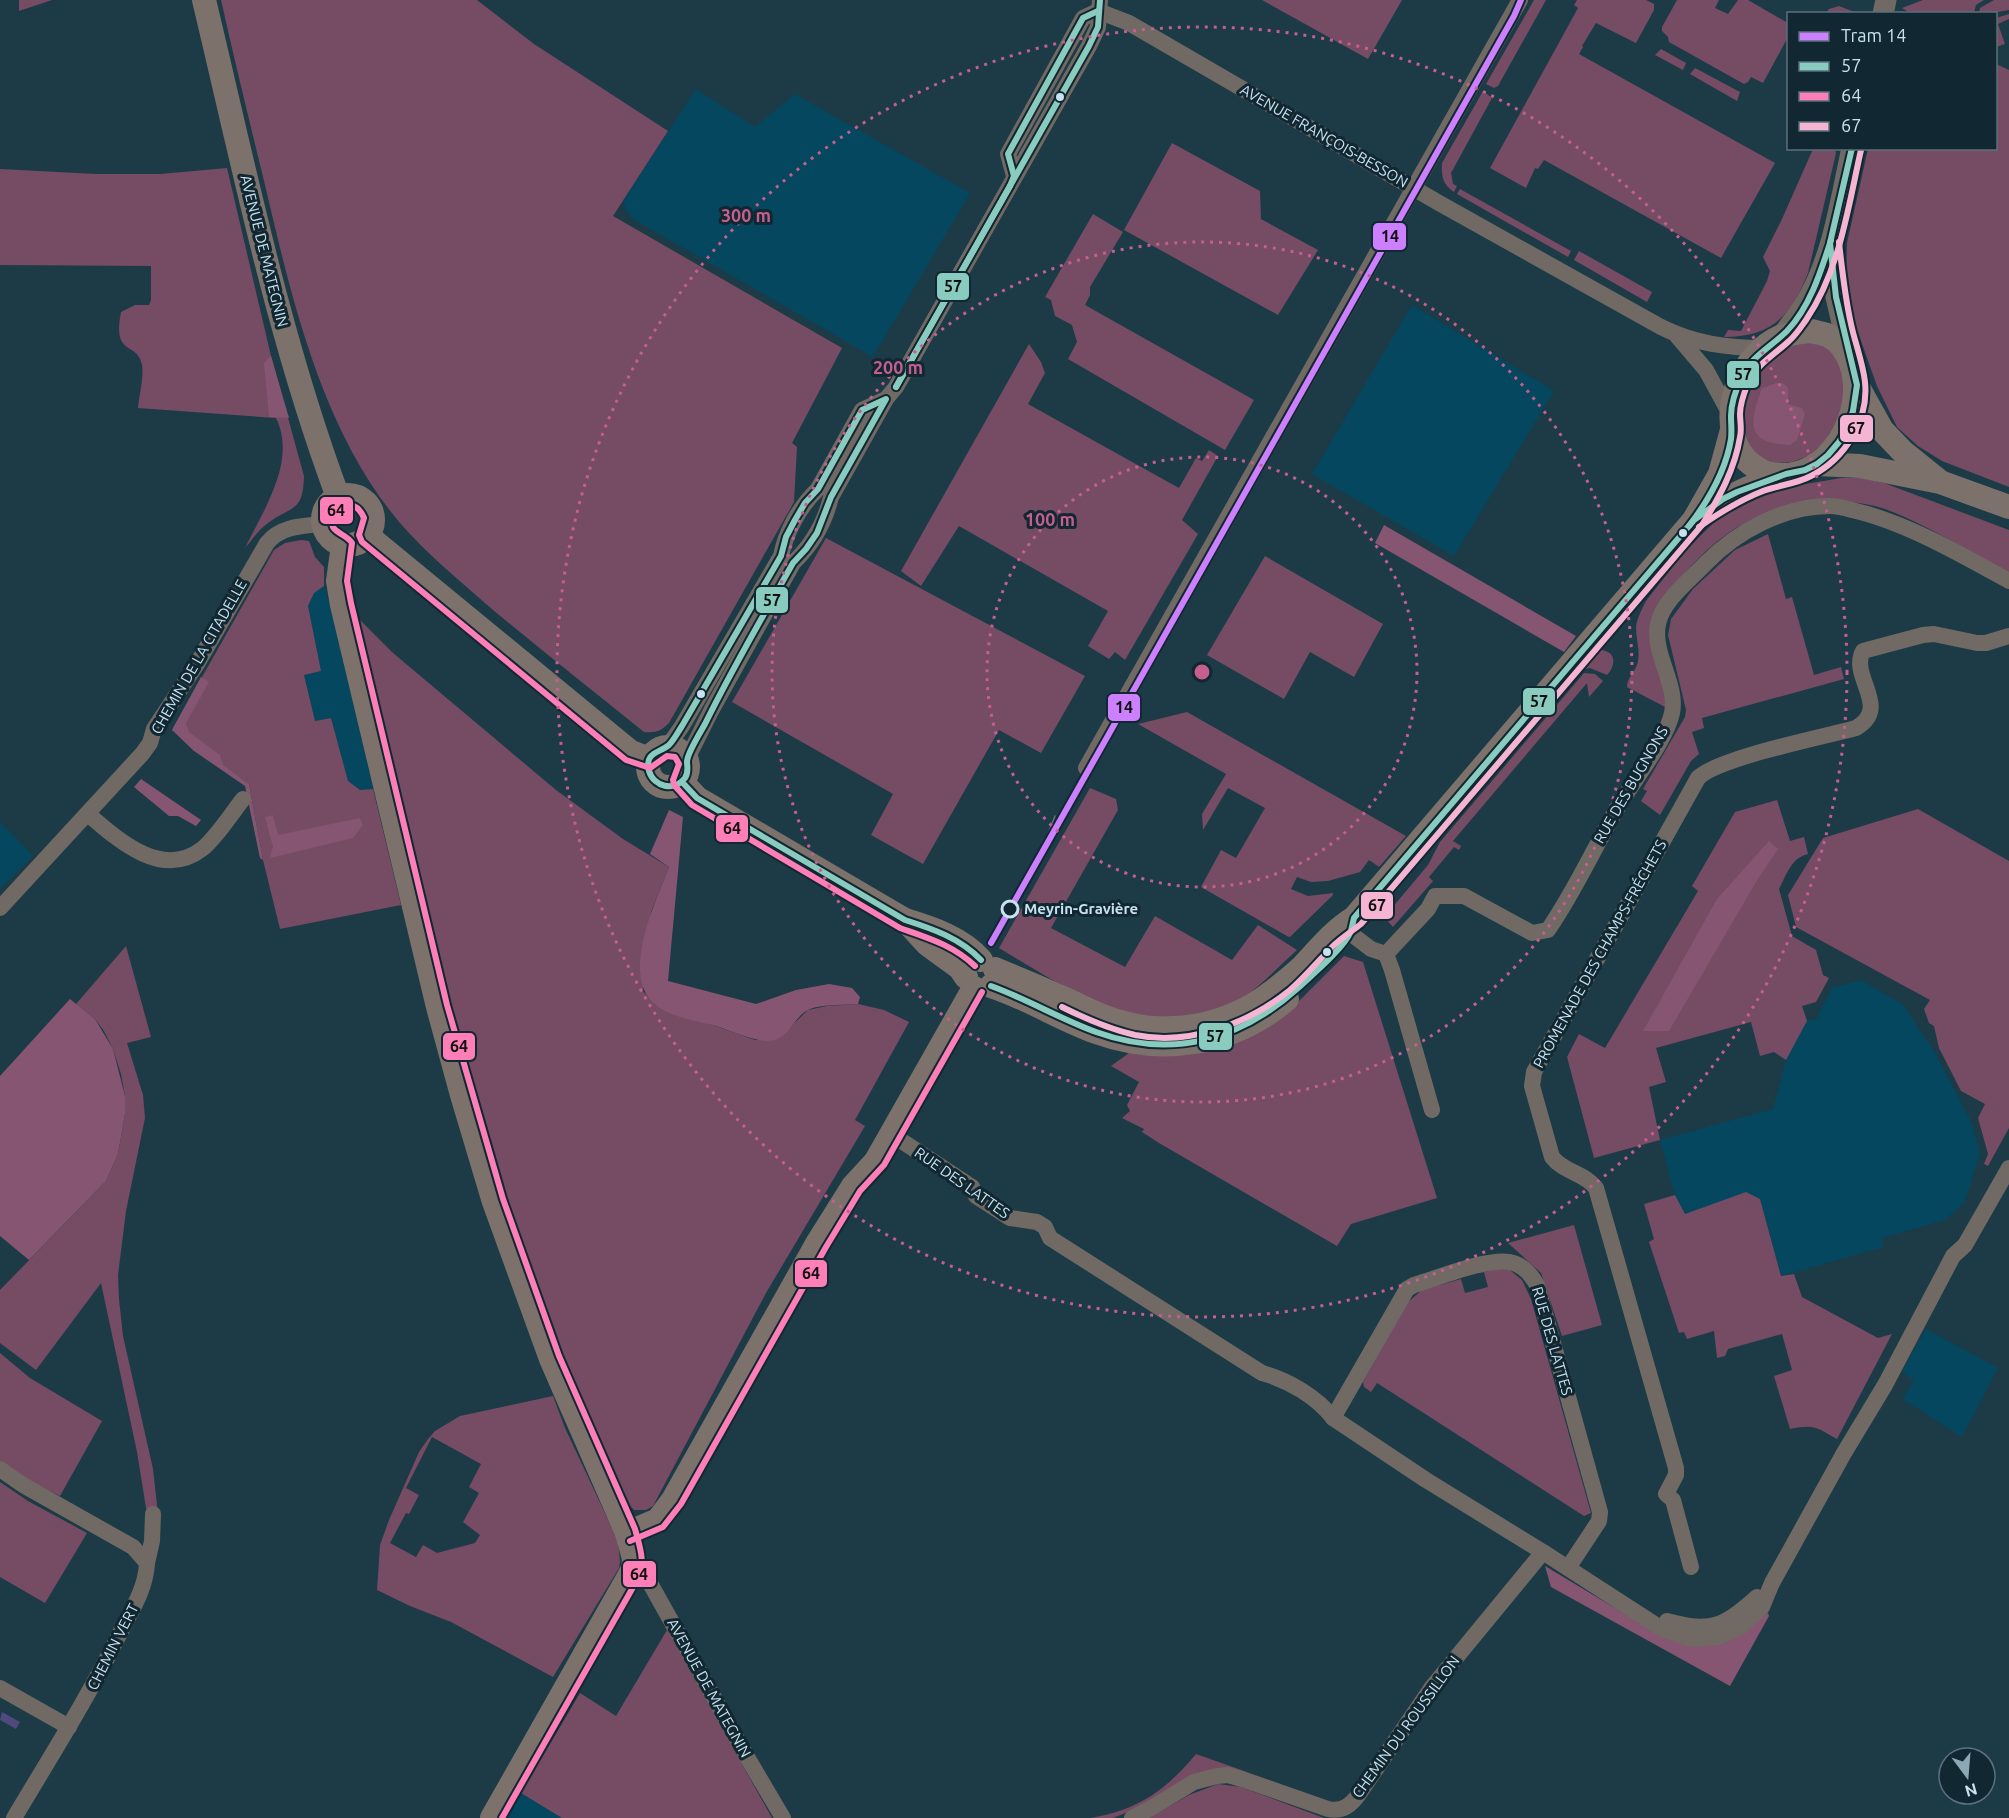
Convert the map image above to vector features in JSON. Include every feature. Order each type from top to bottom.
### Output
[{"type":"main road","name":"AVENUE DE MATEGNIN","points":[[204,0],[285,335],[315,433],[338,497]]},
{"type":"main road","points":[[981,976],[1118,1022],[1151,1027],[1188,1027],[1224,1018],[1266,997],[1301,967],[1339,927],[1352,926],[1694,520],[1720,474],[1731,423],[1732,405],[1743,373],[1752,359],[1773,342],[1811,331],[1828,335],[1840,344],[1851,362],[1857,385],[1882,430],[1902,451],[1940,482]]},
{"type":"main road","points":[[1694,520],[1737,492],[1817,464],[1833,448],[1846,428],[1853,411],[1857,385]]},
{"type":"main road","points":[[1731,423],[1740,452],[1747,460],[1759,470],[1786,474]]},
{"type":"main road","points":[[1817,464],[1860,466],[1940,482],[2009,507]]},
{"type":"main road","points":[[353,495],[369,507],[373,522],[368,536],[355,545],[343,546],[337,543],[328,536],[323,524],[326,508],[338,497],[353,495]]},
{"type":"main road","points":[[368,536],[631,752],[672,761],[697,798],[905,920],[937,929],[975,953],[981,976],[876,1161],[853,1186],[818,1242],[665,1512],[652,1524],[627,1533]]},
{"type":"main road","points":[[343,546],[338,581],[342,605],[438,1007],[462,1095],[494,1202],[548,1350],[627,1533],[634,1558],[633,1568],[628,1578],[492,1818]]},
{"type":"street","points":[[1086,768],[1520,0]]},
{"type":"street","points":[[672,761],[702,728],[793,563],[807,549],[827,515],[831,497],[1009,188],[1014,176],[1008,154],[1083,18],[1099,5]]},
{"type":"street","name":"AVENUE FRANÇOIS-BESSON","points":[[1099,5],[1413,188],[1674,333],[1719,346],[1773,342]]},
{"type":"street","points":[[1773,342],[1800,312],[1811,294],[1830,243],[1852,150]]},
{"type":"street","points":[[1830,243],[1836,297],[1851,362]]},
{"type":"street","name":"AVENUE FRANÇOIS-BESSON","points":[[1674,333],[1706,370],[1731,423]]},
{"type":"street","points":[[672,761],[682,726],[781,556],[785,540],[793,524],[809,498],[818,489],[862,410],[886,399]]},
{"type":"street","name":"RUE DES BUGNONS","points":[[1386,954],[1428,909],[1435,896],[1464,896],[1532,933],[1548,930],[1614,814],[1659,742],[1672,713],[1672,697],[1657,642],[1658,622],[1666,606],[1715,554],[1766,520],[1799,508],[1832,506],[1869,514],[1955,552],[2009,581]]},
{"type":"street","name":"CHEMIN DE LA CITADELLE","points":[[0,908],[130,769],[150,743],[154,729],[197,664],[267,543],[275,535],[287,529],[323,524]]},
{"type":"street","name":"PROMENADE DES CHAMPS-FRÉCHETS","points":[[1691,1567],[1673,1500],[1666,1494],[1676,1475],[1676,1468],[1596,1188],[1591,1181],[1557,1164],[1552,1157],[1532,1086],[1534,1072],[1698,778],[1703,773],[1736,760],[1856,728],[1865,723],[1870,711],[1870,701],[1860,664],[1863,651],[1923,635],[1934,634],[1977,643],[1986,643],[2009,636]]},
{"type":"street","points":[[88,814],[131,848],[165,861],[186,857],[204,848],[243,799]]},
{"type":"street","points":[[1352,926],[1371,949],[1386,954],[1432,1110]]},
{"type":"street","name":"RUE DES LATTES","points":[[891,1134],[972,1187],[976,1196],[1010,1218],[1037,1222],[1045,1227],[1050,1238],[1252,1367],[1262,1373],[1278,1377],[1324,1406],[1333,1418],[1426,1480],[1662,1629],[1678,1636],[1704,1639],[1718,1637],[1736,1630],[1762,1607],[1772,1583],[1844,1453],[1885,1385],[1953,1256],[1965,1245],[2009,1168]]},
{"type":"street","name":"RUE DES LATTES","points":[[1333,1418],[1407,1289],[1489,1262],[1508,1261],[1524,1269],[1537,1285],[1600,1512],[1599,1521],[1568,1568]]},
{"type":"street","points":[[0,1469],[23,1485],[134,1547],[147,1563]]},
{"type":"street","name":"CHEMIN VERT","points":[[14,1818],[88,1694],[139,1595],[152,1541],[153,1514]]},
{"type":"street","name":"CHEMIN DU ROUSSILLON","points":[[1132,1818],[1194,1782],[1228,1775],[1328,1809],[1339,1810],[1347,1807],[1359,1794],[1432,1687],[1543,1552]]},
{"type":"street","name":"AVENUE DE MATEGNIN","points":[[634,1558],[783,1818]]},
{"type":"street","points":[[0,1688],[69,1726]]},
{"type":"shaded area","points":[[19,0],[52,0],[19,11]]},
{"type":"shaded area","points":[[221,0],[477,0],[534,44],[668,131],[613,216],[842,348],[792,443],[797,447],[794,502],[669,723],[661,730],[644,732],[493,610],[411,535],[373,487],[350,448],[313,363],[275,229]]},
{"type":"shaded area","points":[[1262,0],[1402,0],[1368,59]]},
{"type":"shaded area","points":[[1534,0],[1546,0],[1498,86],[1494,88],[1486,84]]},
{"type":"shaded area","points":[[1577,0],[1646,0],[1654,4],[1654,10],[1636,43],[1596,23],[1579,54],[1775,163],[1721,258],[1544,160],[1538,169],[1535,168],[1526,188],[1490,168],[1578,8],[1574,5]]},
{"type":"shaded area","points":[[1677,0],[1719,0],[1715,8],[1728,14],[1738,0],[1748,0],[1787,22],[1787,39],[1763,83],[1751,77],[1744,84],[1669,42],[1662,27]]},
{"type":"shaded area","points":[[1923,0],[1984,0],[1976,5],[1974,12],[1908,12],[1902,8]]},
{"type":"shaded area","points":[[1994,0],[2009,0],[2009,10],[1979,12],[1980,8]]},
{"type":"shaded area","points":[[1839,6],[1854,12],[1827,12]]},
{"type":"shaded area","points":[[2009,14],[2009,19],[1998,24],[2005,44],[1997,47],[1997,18]]},
{"type":"shaded area","points":[[1661,49],[1686,63],[1683,70],[1655,55]]},
{"type":"shaded area","points":[[1997,64],[2009,70],[2009,487],[1942,461],[1918,446],[1897,427],[1877,386],[1848,304],[1847,243],[1868,150],[1997,150]]},
{"type":"shaded area","points":[[1695,68],[1740,92],[1737,101],[1690,74]]},
{"type":"shaded area","points":[[696,89],[755,127],[795,94],[970,193],[873,357],[633,219],[627,212],[623,201]]},
{"type":"shaded area","points":[[1483,91],[1492,98],[1451,173],[1453,184],[1457,186],[1454,192],[1444,180],[1442,163]]},
{"type":"shaded area","points":[[1172,143],[1260,191],[1261,219],[1318,250],[1278,315],[1124,230]]},
{"type":"shaded area","points":[[1813,150],[1835,150],[1808,273],[1794,301],[1778,321],[1767,328],[1741,336],[1724,337],[1728,330],[1741,331],[1767,281],[1770,271],[1763,257]]},
{"type":"shaded area","points":[[227,168],[271,356],[304,476],[301,496],[295,507],[265,525],[245,548],[269,501],[280,468],[283,451],[276,418],[138,408],[142,365],[139,357],[122,342],[119,326],[121,312],[135,305],[149,305],[151,266],[0,265],[0,169],[96,174],[160,174]]},
{"type":"shaded area","points":[[1460,189],[1571,251],[1568,257],[1457,194]]},
{"type":"shaded area","points":[[1093,214],[1123,232],[1090,287],[1090,295],[1085,305],[1254,400],[1225,450],[1068,359],[1077,342],[1072,325],[1055,316],[1051,300],[1045,297]]},
{"type":"shaded area","points":[[1579,251],[1652,292],[1647,302],[1574,260]]},
{"type":"shaded area","points":[[1412,305],[1554,391],[1454,556],[1312,474]]},
{"type":"shaded area","points":[[1808,342],[1820,344],[1832,351],[1845,374],[1842,413],[1824,443],[1808,456],[1792,462],[1776,463],[1761,458],[1750,447],[1741,421],[1747,389],[1760,368],[1773,355],[1787,346]]},
{"type":"shaded area","points":[[1029,344],[1041,362],[1045,373],[1028,404],[1179,488],[1196,458],[1202,461],[1209,450],[1218,456],[1182,520],[1198,534],[1125,660],[1115,652],[1109,659],[1088,646],[1108,611],[959,526],[921,586],[901,571]]},
{"type":"shaded area","points":[[271,356],[289,418],[269,417],[264,363]]},
{"type":"shaded area","points":[[1783,383],[1788,388],[1788,404],[1802,408],[1805,414],[1797,440],[1790,445],[1775,444],[1765,440],[1754,428],[1753,420],[1762,388]]},
{"type":"shaded area","points":[[1841,478],[1862,478],[1884,483],[2009,530],[2009,574],[1934,531],[1888,510],[1847,502],[1825,502],[1780,510],[1740,526],[1723,537],[1685,572],[1665,596],[1665,707],[1627,687],[1638,660],[1636,627],[1646,601],[1711,525],[1742,502],[1759,495]]},
{"type":"shaded area","points":[[1384,525],[1576,636],[1564,652],[1375,543]]},
{"type":"shaded area","points":[[1768,534],[1786,599],[1792,597],[1814,675],[1841,667],[1844,679],[1702,718],[1704,728],[1692,732],[1699,754],[1691,761],[1660,815],[1641,801],[1647,791],[1643,789],[1685,717],[1686,710],[1668,635],[1671,619],[1693,589],[1735,550]]},
{"type":"shaded area","points":[[826,538],[1085,676],[1041,753],[999,730],[923,864],[871,835],[893,794],[732,702]]},
{"type":"shaded area","points":[[309,541],[315,557],[324,567],[324,586],[314,593],[308,606],[321,671],[304,675],[315,721],[331,718],[348,781],[360,790],[373,789],[401,905],[280,929],[263,860],[249,784],[172,730],[274,550],[285,543]]},
{"type":"shaded area","points":[[1265,556],[1383,624],[1354,677],[1310,652],[1284,699],[1207,655]]},
{"type":"shaded area","points":[[324,586],[373,789],[360,790],[348,782],[331,718],[315,722],[304,675],[321,671],[308,606],[314,592]]},
{"type":"shaded area","points":[[358,618],[393,653],[556,790],[623,839],[669,867],[651,912],[643,991],[656,1005],[755,1040],[778,1039],[808,1010],[827,1006],[858,1004],[884,1010],[909,1022],[855,1120],[865,1126],[766,1293],[653,1506],[646,1510],[634,1510],[626,1501],[578,1399],[536,1290],[478,1118],[450,1011]]},
{"type":"shaded area","points":[[1600,650],[1612,656],[1612,667],[1607,675],[1590,668],[1580,670],[1595,652]]},
{"type":"shaded area","points":[[1584,673],[1595,674],[1603,681],[1589,697],[1587,683],[1453,841],[1461,846],[1459,850],[1454,847],[1429,877],[1433,881],[1393,927],[1386,919],[1386,915],[1428,865],[1440,842]]},
{"type":"shaded area","points":[[201,677],[209,682],[186,723],[189,732],[220,755],[223,765],[249,784],[263,860],[260,858],[245,786],[194,751],[172,730]]},
{"type":"shaded area","points":[[1187,712],[1406,836],[1379,867],[1369,860],[1360,872],[1328,881],[1311,882],[1297,877],[1291,889],[1308,896],[1333,893],[1333,895],[1290,937],[1287,936],[1201,887],[1221,850],[1236,858],[1265,808],[1228,788],[1203,830],[1202,814],[1226,774],[1138,724]]},
{"type":"shaded area","points":[[141,779],[201,820],[196,826],[178,816],[169,816],[134,787]]},
{"type":"shaded area","points":[[1090,788],[1116,799],[1118,810],[1051,928],[1125,967],[1155,916],[1232,960],[1258,925],[1297,950],[1256,988],[1230,1005],[1179,1016],[1151,1016],[1124,1011],[1073,991],[999,948]]},
{"type":"shaded area","points":[[1777,800],[1790,841],[1804,837],[1808,854],[1793,863],[1779,889],[1792,936],[1816,950],[1823,975],[1829,978],[1816,1002],[1802,1006],[1807,1021],[1786,1060],[1774,1052],[1760,1056],[1751,1022],[1656,1048],[1666,1082],[1649,1087],[1660,1140],[1594,1158],[1567,1057],[1579,1034],[1605,1048],[1698,891],[1692,886],[1735,812]]},
{"type":"shaded area","points":[[1918,809],[2009,861],[2009,1128],[1988,1166],[1984,1164],[1988,1154],[1978,1118],[1985,1104],[1961,1091],[1939,1048],[1934,1026],[1929,1023],[1924,1009],[1930,1000],[1796,927],[1788,895],[1823,838]]},
{"type":"shaded area","points":[[669,810],[683,817],[668,981],[756,1004],[796,990],[829,984],[852,988],[860,997],[858,1004],[825,1006],[808,1010],[782,1036],[771,1041],[747,1037],[669,1013],[656,1005],[645,992],[640,958],[649,918],[669,867],[650,854]]},
{"type":"shaded area","points":[[273,815],[278,835],[360,818],[363,825],[353,838],[270,858],[273,847],[265,817]]},
{"type":"shaded area","points":[[0,822],[33,856],[0,889]]},
{"type":"shaded area","points":[[1769,841],[1778,849],[1759,877],[1669,1031],[1643,1031],[1717,899]]},
{"type":"shaded area","points":[[126,946],[151,1037],[127,1043],[143,1095],[145,1118],[126,1211],[118,1275],[119,1299],[123,1336],[153,1469],[158,1514],[147,1514],[137,1452],[101,1283],[36,1370],[0,1343],[0,1290],[106,1181],[118,1154],[125,1114],[121,1074],[104,1031],[95,1019],[76,1004]]},
{"type":"shaded area","points":[[1344,956],[1363,962],[1437,1198],[1351,1224],[1337,1246],[1159,1143],[1142,1132],[1144,1129],[1122,1118],[1130,1111],[1127,1105],[1139,1082],[1111,1066],[1129,1053],[1184,1053],[1284,1016]]},
{"type":"shaded area","points":[[1861,980],[1903,1005],[1934,1051],[1972,1123],[1980,1153],[1965,1202],[1945,1220],[1882,1238],[1884,1247],[1781,1276],[1760,1199],[1746,1193],[1685,1214],[1675,1195],[1660,1140],[1773,1109],[1786,1060],[1807,1021],[1819,1018],[1819,1013],[1832,988]]},
{"type":"shaded area","points":[[70,999],[95,1019],[113,1049],[125,1096],[125,1114],[118,1154],[106,1181],[29,1260],[0,1236],[0,1076]]},
{"type":"shaded area","points":[[1746,1192],[1760,1199],[1781,1276],[1794,1274],[1802,1297],[1878,1338],[1892,1334],[1837,1439],[1815,1428],[1790,1429],[1774,1376],[1792,1370],[1782,1334],[1728,1349],[1725,1356],[1717,1358],[1714,1331],[1687,1339],[1684,1332],[1679,1333],[1649,1242],[1654,1239],[1644,1204],[1675,1195],[1685,1214]]},
{"type":"shaded area","points":[[1574,1225],[1602,1325],[1562,1336],[1541,1273],[1508,1243]]},
{"type":"shaded area","points":[[1506,1267],[1522,1280],[1531,1299],[1591,1513],[1584,1516],[1377,1383],[1371,1392],[1364,1387],[1363,1382],[1408,1302],[1422,1290],[1461,1279],[1465,1293],[1488,1287],[1484,1272]]},
{"type":"shaded area","points":[[1926,1329],[1998,1368],[1962,1437],[1903,1399],[1914,1380],[1902,1372]]},
{"type":"shaded area","points":[[0,1353],[30,1378],[102,1421],[60,1496],[24,1478],[0,1461]]},
{"type":"shaded area","points":[[553,1396],[565,1428],[618,1541],[619,1568],[553,1677],[451,1622],[377,1590],[380,1545],[419,1452],[435,1431],[460,1416]],"holes":[[[432,1437],[481,1464],[469,1487],[479,1493],[463,1522],[480,1535],[475,1543],[437,1553],[423,1545],[416,1557],[390,1543],[406,1513],[409,1514],[419,1495],[406,1488]]]},
{"type":"shaded area","points":[[0,1482],[28,1501],[87,1533],[45,1603],[0,1577]]},
{"type":"shaded area","points":[[1545,1566],[1660,1635],[1768,1613],[1769,1616],[1730,1686],[1551,1587]]},
{"type":"shaded area","points":[[667,1630],[772,1818],[562,1818],[521,1793],[580,1693],[616,1716]]},
{"type":"shaded area","points":[[2,1712],[20,1722],[16,1729],[0,1720]]},
{"type":"shaded area","points":[[1196,1754],[1247,1772],[1233,1770],[1113,1818],[1090,1818],[1122,1810],[1149,1797],[1173,1778]]},
{"type":"shaded area","points":[[1218,1784],[1241,1787],[1324,1818],[1149,1818],[1189,1795]]},
{"type":"shaded area","points":[[521,1793],[562,1818],[501,1818],[507,1807]]},
{"type":"tram line","name":"14","points":[[991,943],[1521,0]]},
{"type":"tram line","points":[[1037,862],[1055,816]]},
{"type":"transit line","name":"57","points":[[1010,186],[1089,46],[1098,27],[1100,0]]},
{"type":"transit line","name":"57","points":[[1010,186],[1014,176],[1008,154],[1083,18],[1098,11]]},
{"type":"transit line","name":"57","points":[[991,986],[1096,1032],[1124,1040],[1151,1044],[1177,1044],[1203,1040],[1252,1021],[1298,988],[1327,961],[1347,938],[1354,918],[1694,520],[1737,492],[1817,464],[1839,442],[1853,411],[1857,385],[1836,297],[1830,243],[1852,150]]},
{"type":"transit line","name":"67","points":[[1062,1007],[1116,1030],[1135,1035],[1155,1038],[1197,1035],[1237,1022],[1273,1002],[1296,985],[1335,944],[1361,924],[1702,525],[1720,494],[1738,449],[1741,434],[1741,406],[1748,383],[1761,365],[1798,331],[1818,301],[1827,280],[1847,216],[1861,150]]},
{"type":"transit line","name":"57","points":[[896,387],[1010,186]]},
{"type":"transit line","name":"57","points":[[896,387],[1010,186]]},
{"type":"transit line","name":"57","points":[[1689,526],[1721,474],[1731,439],[1732,406],[1742,376],[1756,357],[1787,331],[1802,311],[1814,288],[1831,240]]},
{"type":"transit line","name":"67","points":[[1699,527],[1746,498],[1805,479],[1823,469],[1844,449],[1859,424],[1863,410],[1865,382],[1849,314],[1839,242]]},
{"type":"transit line","name":"57","points":[[886,399],[831,497],[817,533],[793,563],[726,683],[690,753],[685,778],[675,785],[660,784],[655,781],[649,771],[649,760],[669,745],[682,726],[781,556],[786,537],[795,520],[805,503],[818,489],[862,410],[886,399]]},
{"type":"transit line","name":"64","points":[[502,1818],[636,1582],[642,1556],[635,1529],[559,1356],[503,1199],[447,1005],[351,603],[347,581],[352,543],[333,527],[333,515],[336,510],[347,505],[359,510],[364,518],[359,535],[362,542],[626,760],[650,768],[667,756],[675,757],[679,764],[673,780],[674,785],[692,805],[900,928],[949,947],[975,966]]},
{"type":"transit line","name":"57","points":[[682,782],[697,798],[905,920],[955,940],[981,960]]},
{"type":"transit line","name":"64","points":[[630,1541],[663,1527],[681,1504],[826,1247],[860,1191],[884,1165],[982,992]]},
{"type":"place","name":"Meyrin-Gravière","points":[[1010,909]]}]
